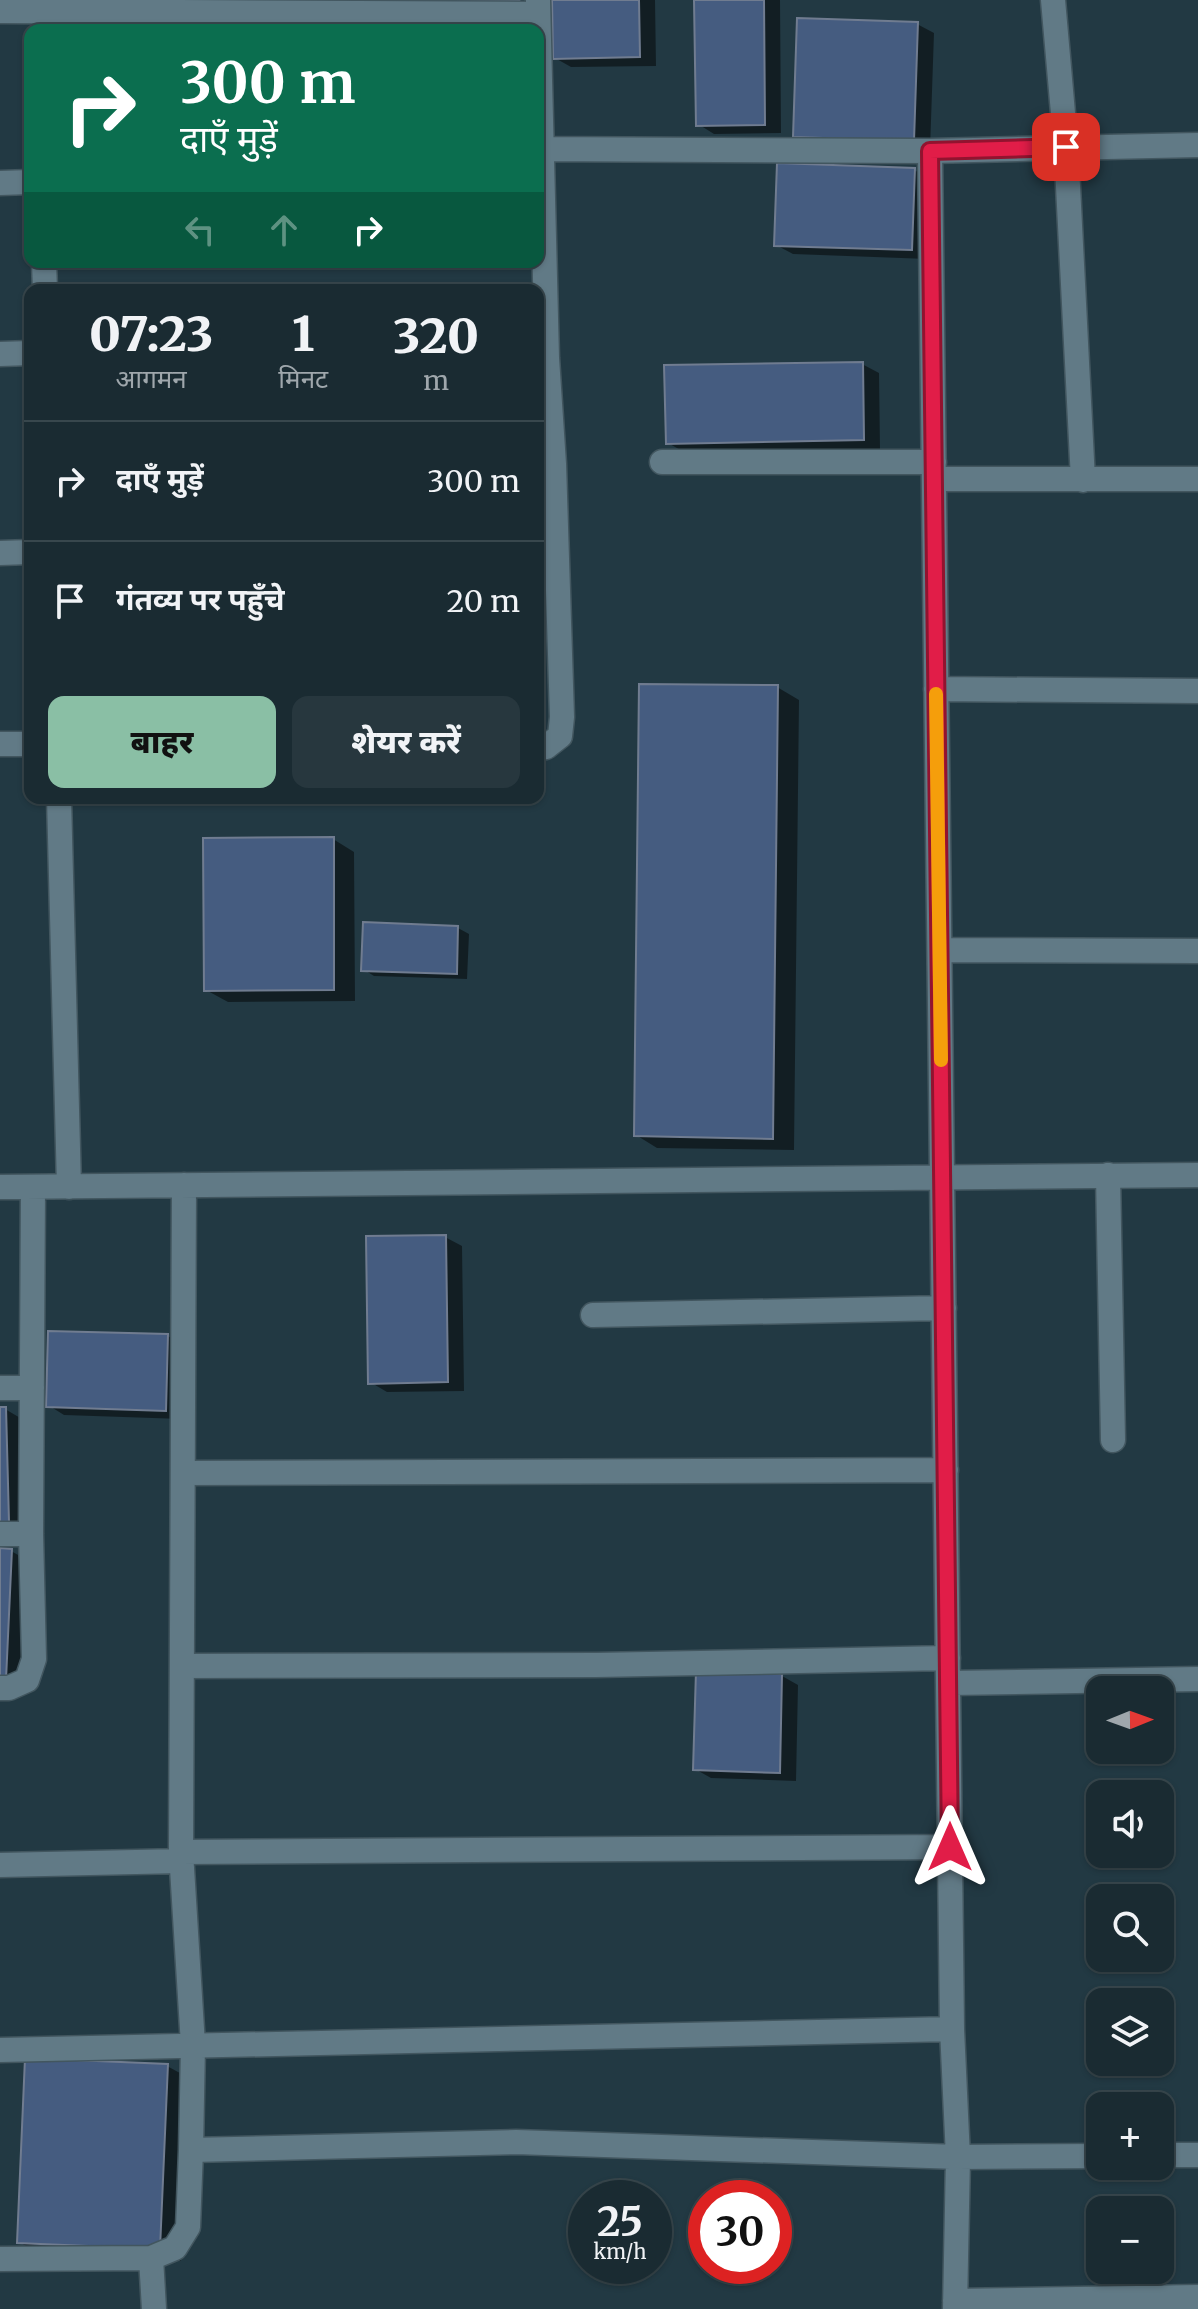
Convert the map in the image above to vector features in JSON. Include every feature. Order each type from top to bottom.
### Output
[{"type":"street","points":[[1053,0],[1066,147],[1083,480]]},
{"type":"street","points":[[0,11],[37,14],[538,7]]},
{"type":"street","points":[[544,149],[930,151],[1198,145]]},
{"type":"street","points":[[930,151],[952,2029],[958,2157],[955,2305],[1198,2297]]},
{"type":"street","points":[[0,183],[24,182]]},
{"type":"street","points":[[0,354],[24,353]]},
{"type":"street","points":[[544,397],[548,555],[562,717],[560,736],[544,747]]},
{"type":"street","points":[[662,462],[934,470],[1083,480],[1198,479]]},
{"type":"street","points":[[0,553],[24,552]]},
{"type":"street","points":[[936,689],[1198,691]]},
{"type":"street","points":[[0,744],[24,744]]},
{"type":"street","points":[[59,804],[69,1187]]},
{"type":"street","points":[[940,950],[1198,951]]},
{"type":"street","points":[[1108,1175],[1113,1440]]},
{"type":"street","points":[[0,1187],[1198,1175]]},
{"type":"street","points":[[0,2259],[151,2258],[175,2248],[188,2227],[193,2045],[181,1856],[184,1185]]},
{"type":"street","points":[[0,1688],[9,1688],[27,1680],[34,1659],[31,1534],[33,1187]]},
{"type":"street","points":[[593,1315],[944,1308]]},
{"type":"street","points":[[0,1388],[32,1388]]},
{"type":"street","points":[[183,1473],[946,1470]]},
{"type":"street","points":[[0,1534],[31,1534]]},
{"type":"street","points":[[182,1666],[596,1665],[948,1658]]},
{"type":"street","points":[[950,1683],[1198,1679]]},
{"type":"street","points":[[0,1865],[181,1856],[950,1847]]},
{"type":"street","points":[[0,2050],[952,2029]]},
{"type":"street","points":[[191,2150],[516,2142],[958,2157],[1086,2156]]},
{"type":"street","points":[[1174,2155],[1198,2155]]},
{"type":"street","points":[[151,2258],[154,2309]]},
{"type":"building","points":[[440,0],[519,0],[520,2],[440,5]]},
{"type":"building","points":[[552,0],[639,0],[640,57],[553,59]]},
{"type":"building","points":[[694,0],[764,0],[765,125],[696,126]]},
{"type":"building","points":[[797,18],[918,22],[914,141],[793,137]]},
{"type":"building","points":[[777,163],[915,168],[912,250],[774,246]]},
{"type":"building","points":[[863,362],[864,440],[666,444],[664,365]]},
{"type":"building","points":[[639,684],[778,685],[773,1139],[634,1136]]},
{"type":"building","points":[[334,837],[334,990],[204,991],[203,838]]},
{"type":"building","points":[[363,922],[458,926],[457,974],[361,971]]},
{"type":"building","points":[[446,1235],[448,1382],[368,1384],[366,1236]]},
{"type":"building","points":[[48,1331],[168,1334],[166,1411],[46,1407]]},
{"type":"building","points":[[0,1407],[6,1407],[9,1522],[0,1522]]},
{"type":"building","points":[[0,1548],[12,1549],[6,1680],[0,1679]]},
{"type":"building","points":[[696,1671],[782,1674],[780,1773],[693,1770]]},
{"type":"building","points":[[25,2058],[168,2064],[160,2249],[17,2243]]},
{"type":"slow traffic","points":[[936,694],[941,1060]]},
{"type":"route","points":[[950,1847],[930,151],[1066,147]]}]
